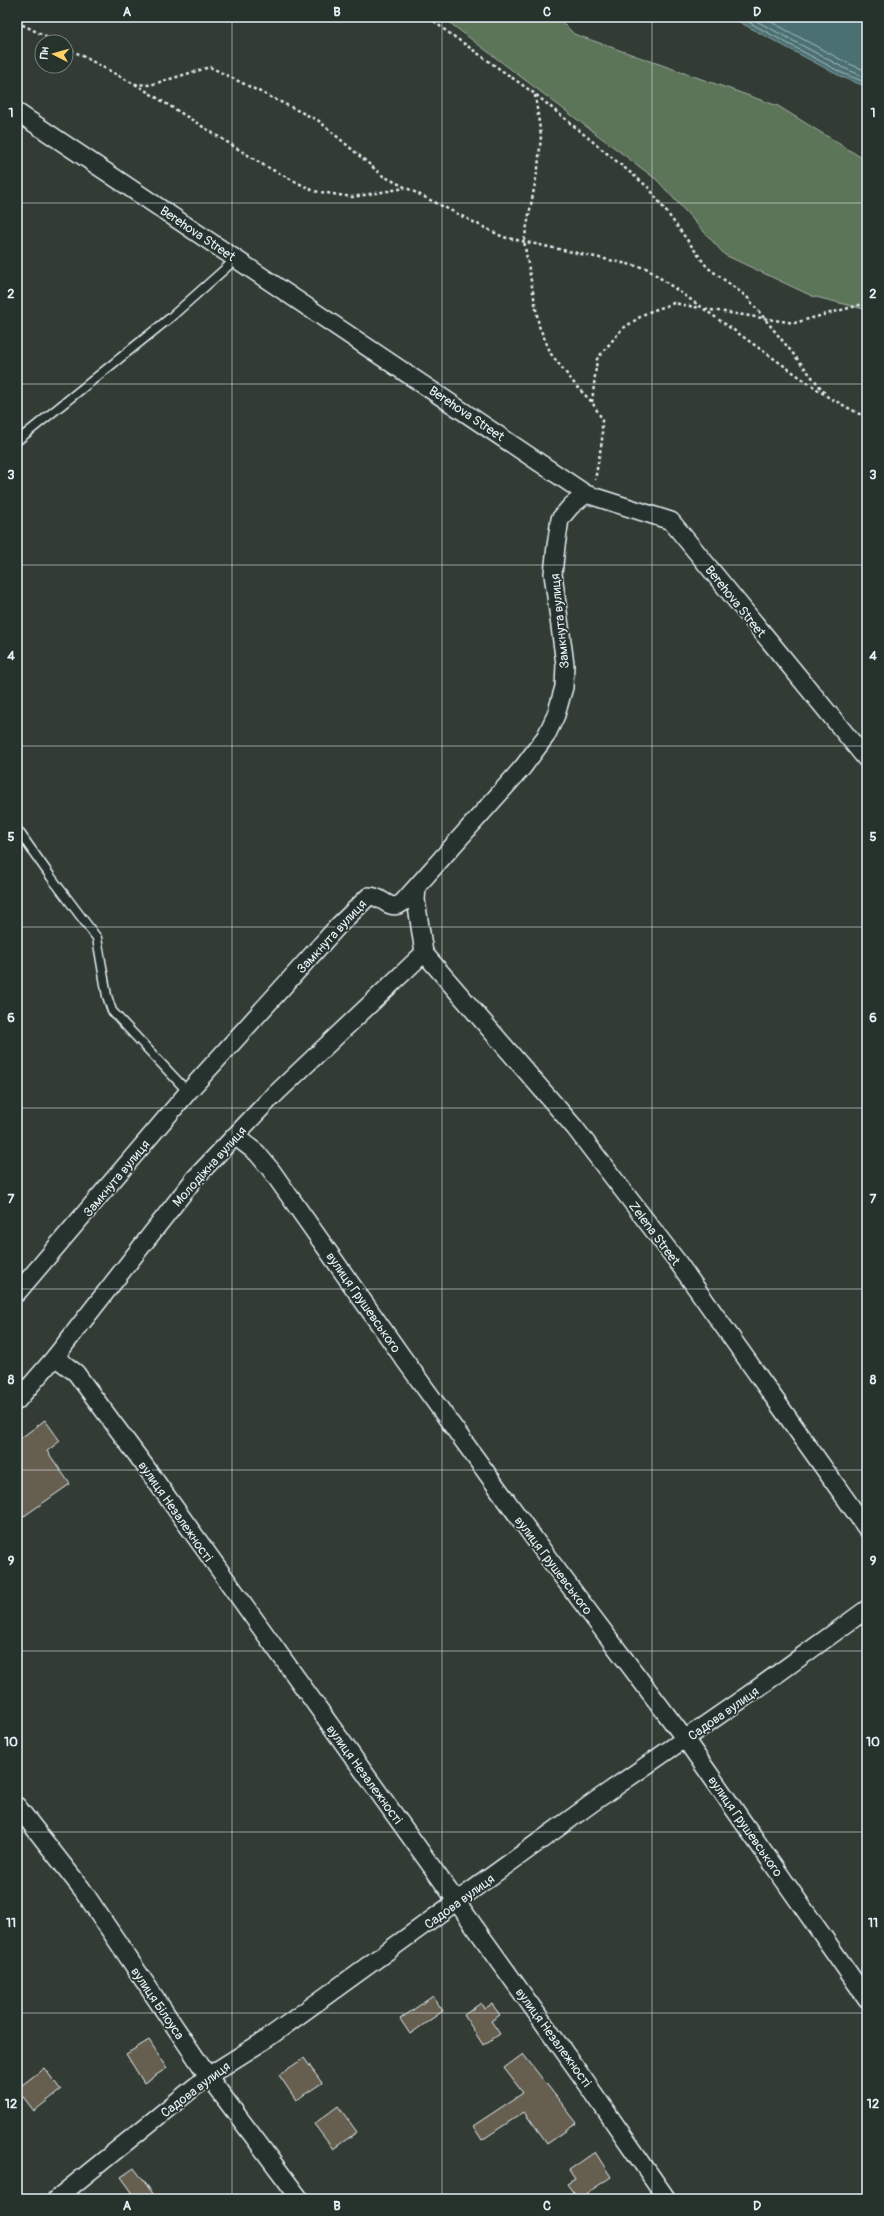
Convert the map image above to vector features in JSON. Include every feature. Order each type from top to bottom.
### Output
[{"type":"street","name":"Berehova Street","points":[[17,112],[586,494],[671,521],[867,760]]},
{"type":"street","name":"Замкнута вулиця","points":[[17,1293],[188,1092],[364,899],[369,896],[376,896],[390,906],[396,906],[417,887],[522,767],[546,736],[556,716],[564,687],[565,664],[553,574],[560,519],[571,506],[586,494]]},
{"type":"street","points":[[417,887],[416,900],[424,953]]},
{"type":"street","name":"Молодіжна вулиця","points":[[17,1401],[55,1357],[195,1178],[268,1101],[424,953]]},
{"type":"street","name":"Zelena Street","points":[[424,953],[575,1128],[677,1262],[867,1529]]},
{"type":"street","name":"вулиця Грушевського","points":[[236,1136],[257,1153],[271,1170],[405,1361],[554,1565],[685,1739],[867,1999]]},
{"type":"street","name":"вулиця Незалежності","points":[[55,1357],[76,1373],[87,1388],[457,1902],[590,2088],[667,2199]]},
{"type":"street","name":"Садова вулиця","points":[[56,2199],[208,2076],[265,2040],[595,1801],[685,1739],[867,1609]]},
{"type":"street","name":"вулиця Білоуса","points":[[17,1806],[82,1888],[208,2076],[300,2199]]},
{"type":"lane","points":[[17,441],[171,317],[236,259]]},
{"type":"lane","points":[[17,828],[51,878],[97,938],[107,996],[112,1011],[188,1092]]},
{"type":"path","points":[[430,17],[442,28],[535,94],[649,188],[707,267],[747,297],[828,397]]},
{"type":"path","points":[[17,22],[41,34]]},
{"type":"path","points":[[74,51],[134,84],[265,166],[314,191],[352,197],[406,188]]},
{"type":"path","points":[[134,84],[150,85],[210,67],[319,121],[383,176],[503,236],[646,268],[828,397],[867,418]]},
{"type":"path","points":[[535,94],[541,136],[538,168],[524,241],[540,326],[552,354],[578,388],[592,402],[602,419],[602,441],[594,484],[586,494]]},
{"type":"path","points":[[592,402],[597,359],[622,329],[646,312],[674,303],[766,320],[794,323],[867,303]]},
{"type":"green space","points":[[442,17],[557,17],[574,34],[778,106],[867,161],[867,379],[863,372],[864,309],[812,296],[725,255],[657,180]]},
{"type":"water","points":[[730,17],[857,17],[867,25],[867,87],[840,76]]},
{"type":"building","points":[[45,1420],[60,1441],[47,1451],[70,1484],[17,1521],[17,1441]]},
{"type":"building","points":[[433,1996],[443,2011],[410,2034],[400,2019]]},
{"type":"building","points":[[481,2003],[484,2009],[492,2004],[500,2015],[491,2021],[500,2034],[483,2045],[464,2015]]},
{"type":"building","points":[[149,2040],[167,2068],[144,2083],[126,2054]]},
{"type":"building","points":[[523,2054],[577,2123],[547,2144],[524,2112],[482,2140],[473,2126],[523,2093],[504,2068]]},
{"type":"building","points":[[304,2058],[322,2083],[296,2100],[279,2075]]},
{"type":"building","points":[[44,2068],[61,2090],[34,2111],[17,2089]]},
{"type":"building","points":[[338,2106],[357,2132],[333,2149],[314,2124]]},
{"type":"building","points":[[595,2152],[611,2177],[578,2199],[567,2184],[575,2179],[569,2170]]},
{"type":"building","points":[[134,2168],[157,2199],[137,2199],[121,2177]]}]
